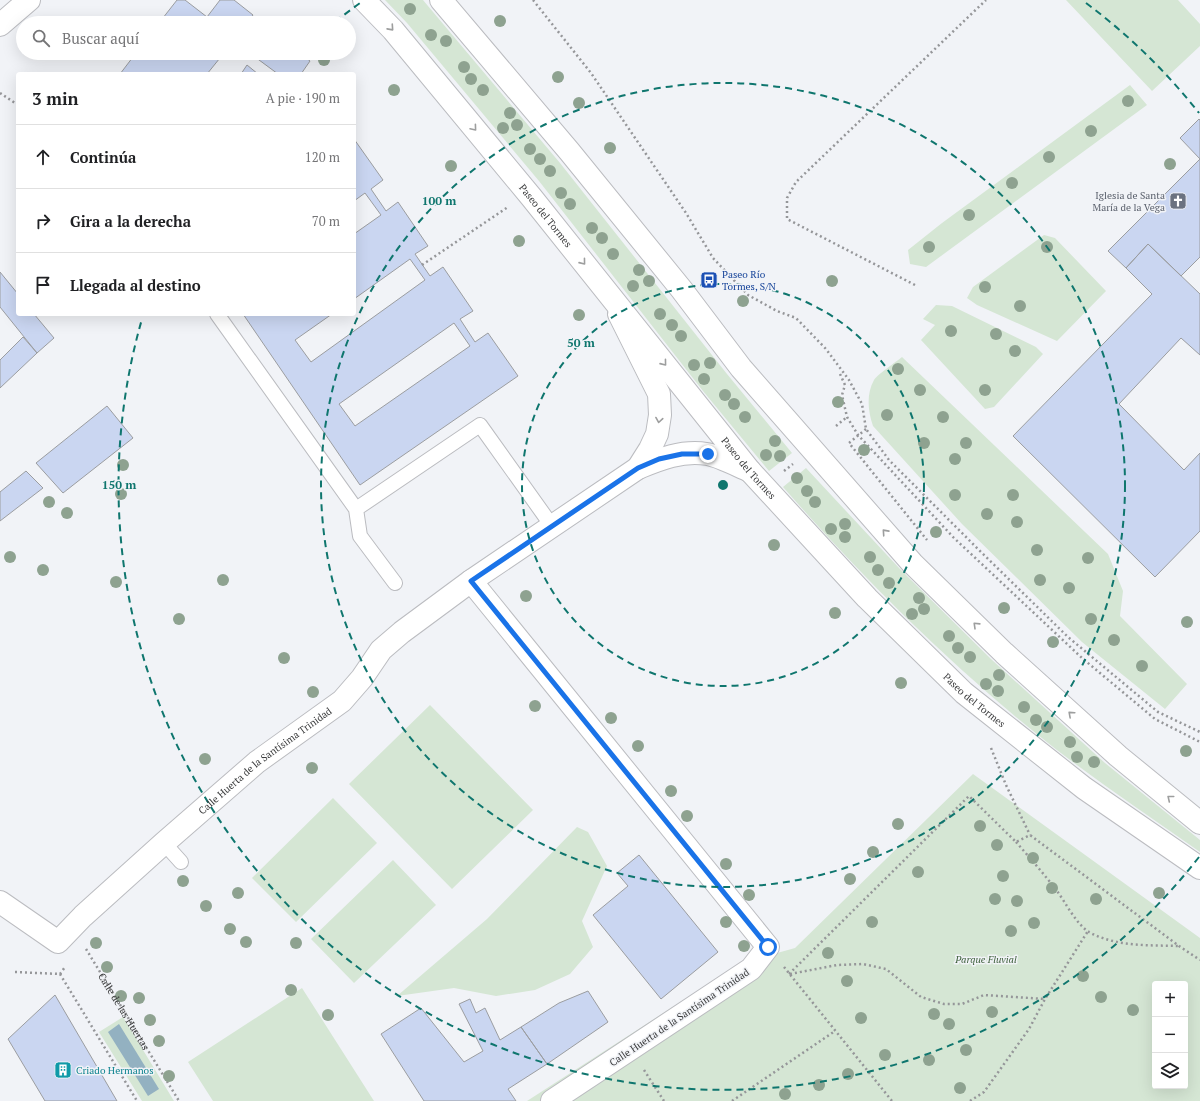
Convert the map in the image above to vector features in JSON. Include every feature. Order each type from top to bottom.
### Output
[{"type":"main road","points":[[0,25],[29,0]]},
{"type":"main road","name":"Paseo del Tormes","points":[[364,0],[398,36],[532,198],[750,471],[866,598],[964,692],[1084,788],[1200,868]]},
{"type":"main road","points":[[440,0],[598,187],[682,290],[741,368],[912,563],[1004,653],[1118,756],[1200,823]]},
{"type":"main road","name":"Calle Huerta de la Santísima Trinidad","points":[[610,295],[659,394],[660,416],[656,434],[650,449],[638,468]]},
{"type":"main road","name":"Calle Huerta de la Santísima Trinidad","points":[[0,902],[58,942],[83,916],[257,762],[342,701],[362,678],[381,650],[402,632],[471,581],[638,468],[659,459],[682,454],[708,454],[750,471]]},
{"type":"main road","points":[[471,581],[768,947]]},
{"type":"main road","name":"Calle Huerta de la Santísima Trinidad","points":[[552,1101],[751,969],[768,947]]},
{"type":"lane","points":[[217,316],[356,509],[360,536],[395,583]]},
{"type":"lane","points":[[356,509],[480,425],[552,526]]},
{"type":"lane","points":[[164,843],[181,862]]},
{"type":"path","points":[[533,0],[591,74],[686,213],[713,258],[748,295],[777,311],[796,318],[826,349],[857,393],[862,404],[866,429],[889,460],[1068,636],[1158,712],[1200,732]]},
{"type":"path","points":[[915,285],[787,219],[787,198],[796,182],[986,0]]},
{"type":"path","points":[[0,93],[15,104]]},
{"type":"path","points":[[422,264],[505,210]]},
{"type":"path","points":[[840,374],[845,385],[842,395],[847,417],[858,435],[954,538],[1082,658],[1155,719],[1200,742]]},
{"type":"path","points":[[836,426],[847,417]]},
{"type":"path","points":[[866,429],[849,443],[931,545]]},
{"type":"path","points":[[781,474],[793,463]]},
{"type":"path","points":[[990,746],[1006,785],[1030,835],[1200,960]]},
{"type":"path","points":[[789,974],[969,796],[1016,842],[1058,892],[1076,918],[1088,931],[1106,939],[1135,945],[1180,946]]},
{"type":"path","points":[[1016,842],[1030,835]]},
{"type":"path","points":[[970,1101],[984,1092],[1029,1029],[1045,999],[1088,931]]},
{"type":"path","points":[[768,947],[892,1101]]},
{"type":"path","name":"Calle de las Huertas","points":[[85,948],[179,1101]]},
{"type":"path","points":[[789,974],[837,965],[863,964],[886,969],[921,997],[944,1004],[962,1004],[984,995],[1045,999]]},
{"type":"path","points":[[60,974],[137,1101]]},
{"type":"path","points":[[732,1101],[835,1031]]},
{"type":"path","points":[[631,1049],[664,1101]]},
{"type":"green space","points":[[385,0],[423,0],[560,163],[727,374],[792,453],[769,471],[703,391],[539,181],[407,23]]},
{"type":"green space","points":[[1066,0],[1178,0],[1200,24],[1200,46],[1152,91]]},
{"type":"green space","points":[[1130,85],[1147,105],[926,267],[910,264],[908,250],[942,223]]},
{"type":"green space","points":[[1044,235],[1055,238],[1106,291],[1057,341],[977,305],[967,298],[973,287]]},
{"type":"green space","points":[[936,305],[952,306],[1036,347],[1043,354],[994,407],[985,409],[921,340],[935,325],[923,319]]},
{"type":"green space","points":[[902,357],[1108,554],[1123,591],[1120,616],[1187,684],[1165,709],[1082,642],[962,524],[873,426],[869,403],[871,385],[879,375]]},
{"type":"green space","points":[[806,468],[900,569],[991,659],[1105,763],[1200,840],[1200,852],[1058,751],[970,678],[905,617],[843,553],[783,487]]},
{"type":"green space","points":[[430,705],[533,810],[452,889],[349,784]]},
{"type":"green space","name":"Parque Fluvial","points":[[973,774],[1200,938],[1200,1101],[527,1101],[741,963],[795,948]]},
{"type":"green space","points":[[333,798],[377,843],[296,922],[252,878]]},
{"type":"green space","points":[[577,827],[588,832],[607,866],[582,921],[593,947],[570,974],[535,990],[496,996],[454,988],[397,996],[487,919]]},
{"type":"green space","points":[[393,860],[436,905],[354,983],[311,939]]},
{"type":"green space","points":[[302,988],[374,1101],[213,1101],[188,1062]]},
{"type":"green space","points":[[123,1017],[174,1101],[142,1101],[99,1032]]},
{"type":"water","points":[[119,1024],[159,1089],[148,1096],[108,1032]]},
{"type":"building","points":[[177,0],[185,0],[206,16],[164,16]]},
{"type":"building","points":[[220,0],[234,0],[253,15],[208,16]]},
{"type":"building","points":[[131,60],[218,60],[209,72],[122,72]]},
{"type":"building","points":[[259,60],[310,61],[302,72],[275,72]]},
{"type":"building","points":[[247,65],[256,72],[242,72]]},
{"type":"building","points":[[1199,119],[1200,120],[1200,159],[1180,138]]},
{"type":"building","points":[[356,142],[383,180],[371,189],[386,211],[398,202],[428,246],[415,254],[430,276],[443,267],[473,311],[460,319],[475,342],[488,333],[518,376],[360,485],[244,316],[329,316],[295,340],[311,362],[425,280],[410,259],[356,298],[356,233],[381,215],[365,193],[356,200]],"holes":[[[454,323],[470,346],[355,426],[339,404]]]},
{"type":"building","name":"Iglesia de Santa María de la Vega","points":[[1200,159],[1200,257],[1181,276],[1148,244],[1126,268],[1108,251]]},
{"type":"building","points":[[1148,244],[1200,294],[1200,355],[1181,338],[1119,404],[1184,470],[1200,453],[1200,531],[1155,577],[1013,436],[1152,294],[1126,268]]},
{"type":"building","points":[[0,272],[16,292],[16,316],[36,316],[54,338],[37,353],[0,307]]},
{"type":"building","points":[[23,337],[37,353],[0,388],[0,360]]},
{"type":"building","points":[[107,406],[133,438],[63,493],[36,463]]},
{"type":"building","points":[[26,471],[43,488],[0,521],[0,492]]},
{"type":"building","points":[[639,855],[718,952],[661,999],[593,915],[628,886],[617,873]]},
{"type":"building","points":[[588,991],[608,1022],[547,1064],[521,1027],[559,1003]]},
{"type":"building","name":"Criado Hermanos","points":[[55,995],[117,1101],[45,1101],[8,1039]]},
{"type":"building","points":[[470,999],[476,1013],[485,1008],[500,1040],[521,1027],[547,1064],[508,1089],[516,1101],[424,1101],[381,1034],[421,1008],[464,1062],[483,1051],[459,1004]]},
{"type":"place","name":"Iglesia de Santa María de la Vega","points":[[1178,201]]},
{"type":"place","name":"Paseo Río Tormes, S/N","points":[[709,280]]},
{"type":"place","name":"Criado Hermanos","points":[[63,1070]]},
{"type":"route","points":[[708,454],[682,454],[659,459],[638,468],[471,581],[768,947]]}]
